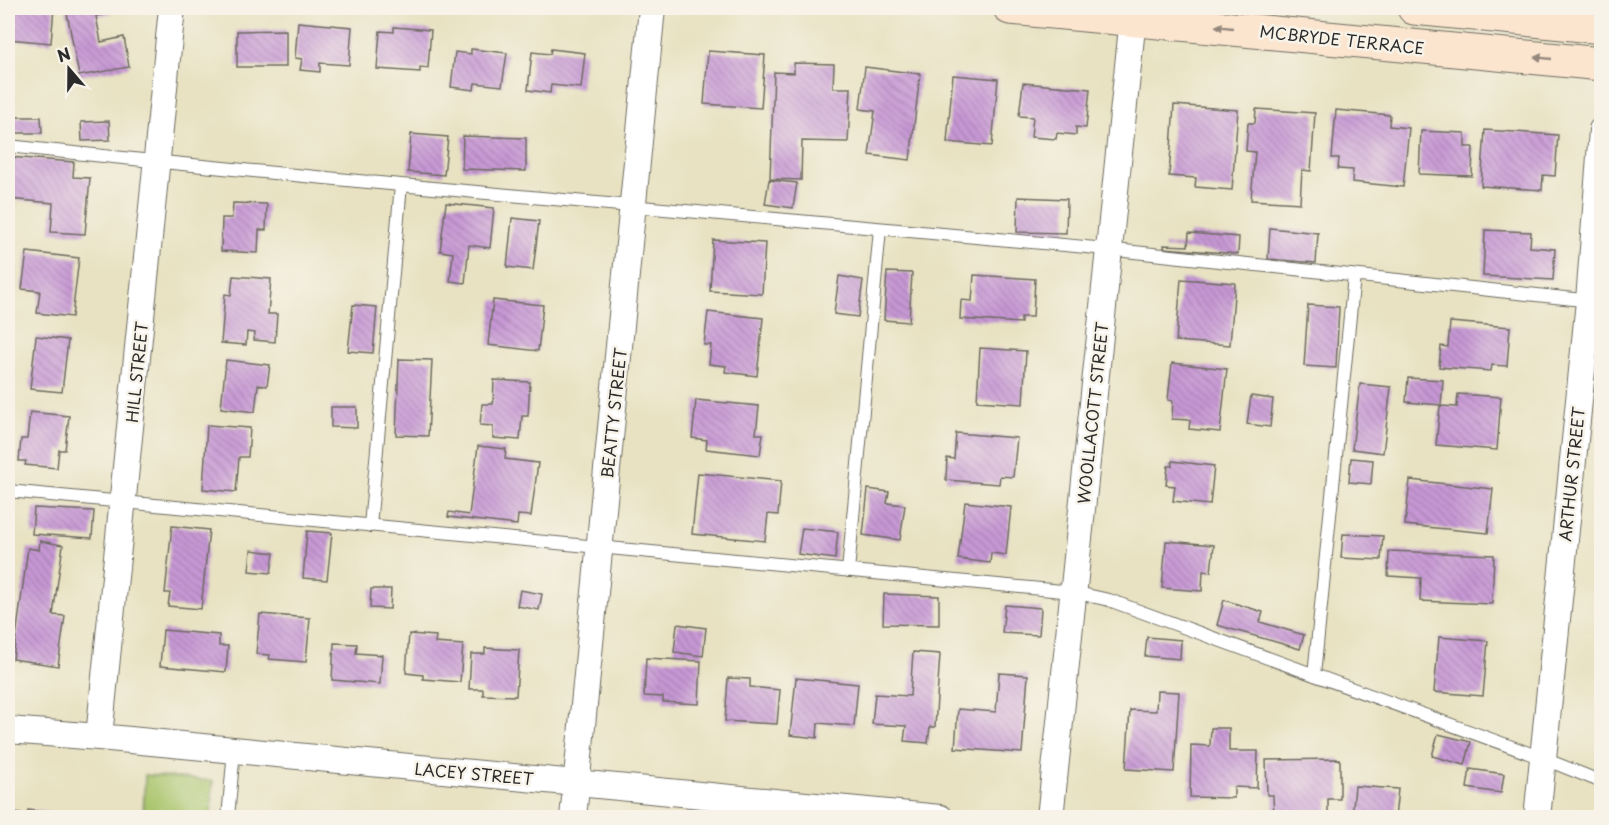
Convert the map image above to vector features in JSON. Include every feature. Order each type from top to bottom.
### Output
[{"type":"main road","name":"MCBRYDE TERRACE","points":[[1010,8],[1134,13],[1602,64]]},
{"type":"main road","points":[[1414,8],[1602,27]]},
{"type":"street","name":"HILL STREET","points":[[99,737],[172,8]]},
{"type":"street","name":"BEATTY STREET","points":[[573,818],[652,8]]},
{"type":"street","name":"WOOLLACOTT STREET","points":[[1050,818],[1134,13]]},
{"type":"street","name":"ARTHUR STREET","points":[[1537,818],[1595,301],[1602,130]]},
{"type":"street","name":"LACEY STREET","points":[[8,730],[940,818]]},
{"type":"lane","points":[[8,146],[400,185],[1109,250],[1595,301]]},
{"type":"lane","points":[[370,526],[400,185]]},
{"type":"lane","points":[[848,571],[880,229]]},
{"type":"lane","points":[[1314,675],[1354,276]]},
{"type":"lane","points":[[8,492],[1073,592],[1109,600],[1602,782]]},
{"type":"lane","points":[[228,818],[234,750]]},
{"type":"green space","points":[[145,775],[213,781],[211,817],[143,817]]},
{"type":"building","points":[[8,8],[54,8],[51,43],[8,39]]},
{"type":"building","points":[[66,8],[110,8],[111,13],[96,16],[101,42],[124,37],[129,67],[79,76]]},
{"type":"building","points":[[298,22],[352,27],[349,65],[320,63],[320,72],[300,70],[302,59],[295,58]]},
{"type":"building","points":[[394,27],[431,30],[428,68],[420,67],[420,72],[377,69],[380,31],[394,32]]},
{"type":"building","points":[[286,30],[286,67],[237,67],[237,31]]},
{"type":"building","points":[[471,49],[507,53],[502,86],[475,83],[474,90],[451,87],[455,52],[471,54]]},
{"type":"building","points":[[551,49],[585,53],[581,88],[551,85],[550,93],[528,90],[532,52],[550,54]]},
{"type":"building","points":[[708,51],[765,55],[761,108],[704,104]]},
{"type":"building","points":[[794,63],[834,64],[833,88],[851,88],[848,142],[802,141],[801,180],[770,179],[774,72],[794,73]]},
{"type":"building","points":[[865,67],[920,74],[910,160],[869,155],[875,111],[860,109]]},
{"type":"building","points":[[953,75],[998,79],[992,146],[947,142]]},
{"type":"building","points":[[1023,83],[1090,89],[1086,128],[1076,127],[1076,135],[1057,133],[1056,139],[1031,137],[1033,117],[1019,116]]},
{"type":"building","points":[[1174,105],[1238,110],[1232,190],[1195,187],[1196,178],[1169,176]]},
{"type":"building","points":[[1256,109],[1315,113],[1311,171],[1302,170],[1300,203],[1251,200],[1255,152],[1246,151],[1248,123],[1255,123]]},
{"type":"building","points":[[1336,110],[1390,115],[1389,126],[1409,128],[1403,187],[1352,182],[1353,170],[1338,169],[1339,158],[1332,158]]},
{"type":"building","points":[[8,117],[41,117],[42,133],[8,133]]},
{"type":"building","points":[[109,121],[110,140],[82,141],[81,122]]},
{"type":"building","points":[[1485,130],[1558,135],[1555,176],[1543,175],[1542,190],[1481,186]]},
{"type":"building","points":[[1421,131],[1465,133],[1465,147],[1473,147],[1472,176],[1419,174]]},
{"type":"building","points":[[411,134],[448,137],[444,175],[408,172]]},
{"type":"building","points":[[463,136],[526,138],[526,171],[462,169]]},
{"type":"building","points":[[8,157],[74,162],[73,177],[90,178],[85,234],[51,232],[53,203],[8,199]]},
{"type":"building","points":[[769,180],[797,183],[793,208],[765,204]]},
{"type":"building","points":[[1018,197],[1067,199],[1066,233],[1017,232]]},
{"type":"building","points":[[233,203],[267,204],[266,230],[259,230],[258,253],[221,251],[222,218],[232,218]]},
{"type":"building","points":[[446,203],[494,208],[490,248],[469,245],[465,283],[450,281],[453,253],[440,251]]},
{"type":"building","points":[[512,218],[539,221],[533,270],[507,267]]},
{"type":"building","points":[[1270,228],[1318,233],[1316,263],[1268,259]]},
{"type":"building","points":[[1485,230],[1531,232],[1530,247],[1555,249],[1553,280],[1483,276]]},
{"type":"building","points":[[1189,233],[1239,237],[1238,254],[1164,248],[1164,245],[1188,246]]},
{"type":"building","points":[[713,240],[765,243],[762,294],[710,291]]},
{"type":"building","points":[[27,252],[79,258],[72,317],[37,313],[40,291],[22,289]]},
{"type":"building","points":[[887,272],[912,273],[909,322],[884,320]]},
{"type":"building","points":[[974,275],[1035,279],[1033,317],[1021,317],[1021,323],[960,319],[961,300],[972,301]]},
{"type":"building","points":[[233,276],[271,279],[268,314],[277,314],[275,342],[254,340],[255,333],[247,332],[246,345],[221,343],[225,294],[231,295]]},
{"type":"building","points":[[839,276],[863,280],[858,317],[834,314]]},
{"type":"building","points":[[1181,279],[1235,283],[1230,345],[1176,341]]},
{"type":"building","points":[[493,300],[543,305],[538,351],[488,345]]},
{"type":"building","points":[[353,305],[377,307],[373,353],[348,351]]},
{"type":"building","points":[[1308,305],[1339,307],[1336,368],[1304,366]]},
{"type":"building","points":[[708,312],[763,318],[757,376],[725,372],[726,366],[709,364],[711,345],[704,345]]},
{"type":"building","points":[[1450,322],[1510,327],[1507,366],[1492,365],[1491,371],[1439,367],[1441,346],[1448,347]]},
{"type":"building","points":[[36,336],[68,340],[62,392],[30,389]]},
{"type":"building","points":[[980,348],[1026,351],[1023,404],[977,401]]},
{"type":"building","points":[[399,359],[432,360],[428,436],[396,435]]},
{"type":"building","points":[[226,360],[270,365],[267,386],[258,385],[255,412],[221,408]]},
{"type":"building","points":[[1172,363],[1227,369],[1220,432],[1189,429],[1190,420],[1172,419],[1173,401],[1168,400]]},
{"type":"building","points":[[1408,378],[1443,380],[1441,405],[1406,402]]},
{"type":"building","points":[[494,380],[530,382],[528,416],[522,416],[520,440],[493,438],[493,426],[480,425],[482,404],[493,404]]},
{"type":"building","points":[[1360,384],[1391,387],[1383,453],[1352,449]]},
{"type":"building","points":[[1458,394],[1501,397],[1497,450],[1436,445],[1440,406],[1457,407]]},
{"type":"building","points":[[1251,396],[1273,399],[1270,427],[1247,424]]},
{"type":"building","points":[[696,400],[759,406],[756,434],[763,434],[760,455],[706,449],[707,440],[692,438]]},
{"type":"building","points":[[331,407],[357,407],[357,428],[331,427]]},
{"type":"building","points":[[30,412],[69,416],[65,450],[59,450],[57,468],[25,465],[26,461],[19,461],[21,439],[27,439]]},
{"type":"building","points":[[207,425],[250,428],[248,457],[239,457],[236,492],[203,489]]},
{"type":"building","points":[[956,433],[1017,438],[1013,477],[1000,476],[999,484],[946,480],[947,458],[954,459]]},
{"type":"building","points":[[478,446],[506,449],[505,459],[538,463],[531,516],[518,515],[517,525],[448,517],[449,512],[469,515]]},
{"type":"building","points":[[1351,458],[1373,460],[1371,484],[1349,482]]},
{"type":"building","points":[[1172,461],[1214,466],[1210,505],[1173,501],[1175,486],[1166,485],[1168,466],[1172,466]]},
{"type":"building","points":[[698,473],[781,481],[778,515],[768,514],[765,541],[692,534]]},
{"type":"building","points":[[1410,480],[1493,489],[1488,533],[1405,525]]},
{"type":"building","points":[[868,489],[889,492],[887,503],[905,505],[900,540],[863,535]]},
{"type":"building","points":[[965,502],[1011,507],[1006,555],[991,553],[990,563],[958,559]]},
{"type":"building","points":[[34,508],[94,511],[92,538],[32,534]]},
{"type":"building","points":[[172,526],[209,530],[201,609],[168,606],[170,593],[165,593]]},
{"type":"building","points":[[802,528],[838,532],[835,559],[798,554]]},
{"type":"building","points":[[307,531],[332,533],[327,580],[303,578]]},
{"type":"building","points":[[1343,534],[1383,536],[1381,560],[1341,558]]},
{"type":"building","points":[[40,541],[63,545],[53,615],[65,616],[58,666],[13,659],[28,548],[39,550]]},
{"type":"building","points":[[1166,541],[1214,545],[1211,572],[1203,571],[1202,591],[1162,588]]},
{"type":"building","points":[[251,550],[274,553],[271,573],[249,571]]},
{"type":"building","points":[[1389,551],[1494,555],[1492,604],[1420,601],[1421,578],[1388,576]]},
{"type":"building","points":[[371,589],[391,589],[390,609],[370,608]]},
{"type":"building","points":[[520,590],[542,594],[539,610],[517,606]]},
{"type":"building","points":[[884,594],[939,596],[939,625],[883,624]]},
{"type":"building","points":[[1224,600],[1263,612],[1260,622],[1304,635],[1300,649],[1217,625]]},
{"type":"building","points":[[1005,605],[1041,608],[1039,635],[1002,633]]},
{"type":"building","points":[[260,614],[310,618],[306,662],[269,659],[270,655],[256,654]]},
{"type":"building","points":[[677,624],[706,628],[703,656],[674,652]]},
{"type":"building","points":[[163,630],[219,635],[219,646],[228,646],[226,672],[160,666]]},
{"type":"building","points":[[409,634],[436,636],[435,643],[463,645],[460,682],[423,679],[423,675],[406,673]]},
{"type":"building","points":[[1147,637],[1181,640],[1180,659],[1145,656]]},
{"type":"building","points":[[1439,637],[1488,641],[1483,696],[1434,692]]},
{"type":"building","points":[[334,643],[357,644],[356,653],[382,655],[380,684],[332,680]]},
{"type":"building","points":[[485,648],[519,650],[516,696],[483,695],[483,689],[469,689],[471,654],[485,654]]},
{"type":"building","points":[[913,652],[940,654],[935,727],[930,727],[928,743],[904,741],[906,726],[872,724],[875,694],[910,696]]},
{"type":"building","points":[[646,658],[701,661],[699,704],[663,702],[663,697],[644,696]]},
{"type":"building","points":[[999,673],[1028,675],[1022,753],[955,748],[958,709],[996,712]]},
{"type":"building","points":[[728,678],[750,679],[750,687],[780,690],[777,724],[725,721]]},
{"type":"building","points":[[796,678],[858,684],[854,726],[818,723],[817,738],[790,735]]},
{"type":"building","points":[[1157,691],[1179,692],[1174,772],[1126,769],[1130,710],[1156,711]]},
{"type":"building","points":[[1211,728],[1229,728],[1229,751],[1258,751],[1257,788],[1234,787],[1234,798],[1190,797],[1191,745],[1210,746]]},
{"type":"building","points":[[1438,734],[1471,742],[1465,765],[1432,756]]},
{"type":"building","points":[[1340,759],[1340,799],[1328,799],[1328,818],[1274,818],[1273,795],[1267,795],[1266,760]]},
{"type":"building","points":[[1470,769],[1504,774],[1501,793],[1467,788]]},
{"type":"building","points":[[1355,786],[1398,789],[1395,818],[1352,818]]},
{"type":"building","points":[[28,810],[51,813],[50,818],[8,818],[8,812],[27,815]]},
{"type":"building","points":[[71,812],[103,814],[103,818],[71,818]]}]
